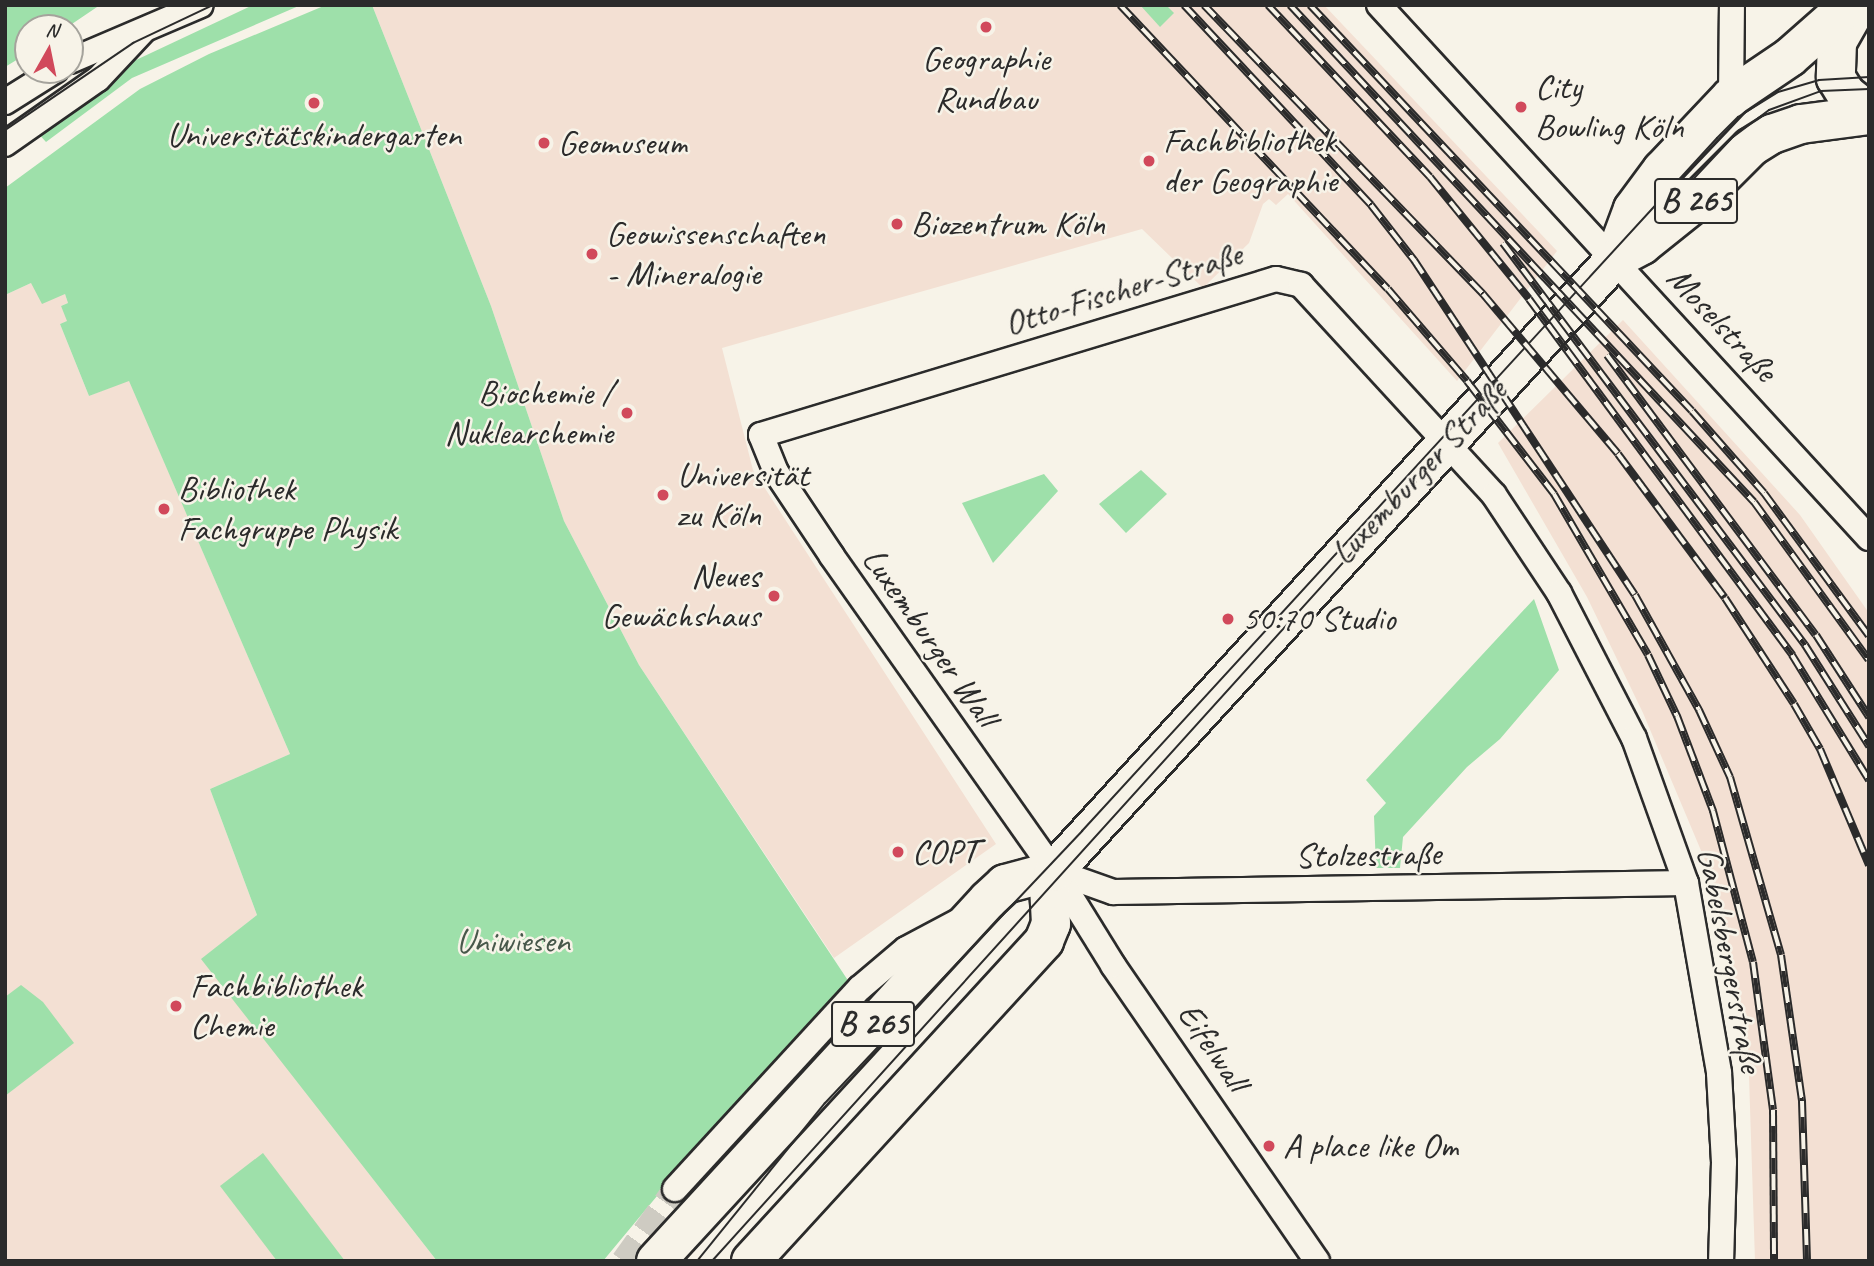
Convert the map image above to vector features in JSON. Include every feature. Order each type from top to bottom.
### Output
[{"type":"main road","name":"Luxemburger Straße","points":[[1614,260],[1633,209],[1731,97],[1790,57],[1849,5]]},
{"type":"main road","points":[[1857,5],[1837,42],[1836,78],[1846,94],[1869,113]]},
{"type":"main road","name":"Luxemburger Straße","points":[[1054,871],[1614,260],[1642,244],[1697,201],[1751,146],[1772,134],[1801,124],[1869,113]]},
{"type":"main road","name":"B 265","points":[[656,1261],[976,912],[1005,884],[1054,871],[1051,924],[1044,941],[751,1261]]},
{"type":"street","points":[[84,55],[201,5]]},
{"type":"street","name":"Moselstraße","points":[[1379,5],[1869,538]]},
{"type":"street","points":[[1731,97],[1732,5]]},
{"type":"street","points":[[5,144],[97,79],[143,31]]},
{"type":"street","points":[[5,102],[34,84]]},
{"type":"street","name":"Otto-Fischer-Straße","points":[[761,435],[1282,278],[1301,285],[1446,441]]},
{"type":"street","name":"Luxemburger Wall","points":[[761,435],[776,472],[832,556],[1054,871]]},
{"type":"street","name":"Gabelsbergerstraße","points":[[1446,441],[1494,495],[1559,593],[1634,738],[1686,883],[1719,1073],[1724,1162],[1721,1261]]},
{"type":"street","name":"Stolzestraße","points":[[1054,871],[1113,892],[1686,883]]},
{"type":"street","name":"Eifelwall","points":[[1054,871],[1104,952],[1317,1261]]},
{"type":"street","points":[[675,1189],[816,1032],[882,967],[906,949],[976,912]]},
{"type":"shaded area","name":"Universität zu Köln","points":[[372,5],[1324,5],[1557,251],[1457,381],[1288,194],[1276,205],[1269,199],[1263,204],[1249,243],[1203,288],[1142,229],[722,348],[753,470],[996,844],[834,958],[639,665],[564,521],[491,306]]},
{"type":"shaded area","points":[[31,283],[65,294],[68,303],[61,306],[68,321],[60,324],[89,396],[129,380],[290,754],[210,789],[257,915],[202,959],[437,1261],[5,1261],[5,295]]},
{"type":"shaded area","points":[[1623,320],[1800,515],[1869,613],[1869,1261],[1755,1261],[1748,1046],[1713,879],[1643,713],[1587,597],[1498,443]]},
{"type":"green space","points":[[5,5],[100,5],[84,16],[14,14],[14,62],[5,67]]},
{"type":"green space","points":[[253,5],[301,5],[132,78],[46,142],[36,131],[119,68]]},
{"type":"green space","name":"Uniwiesen","points":[[326,5],[372,5],[491,306],[564,521],[639,665],[851,985],[667,1184],[603,1261],[437,1261],[201,959],[257,915],[210,789],[290,754],[129,381],[89,396],[60,324],[67,321],[61,306],[68,303],[65,294],[42,304],[31,283],[5,295],[5,188],[140,89],[209,54]]},
{"type":"green space","points":[[1140,5],[1166,5],[1174,13],[1160,27]]},
{"type":"green space","points":[[1141,470],[1167,494],[1126,533],[1099,504]]},
{"type":"green space","points":[[1044,474],[1058,491],[993,563],[962,503]]},
{"type":"green space","points":[[1534,599],[1559,670],[1500,739],[1467,767],[1403,837],[1400,868],[1376,868],[1374,816],[1386,803],[1366,780]]},
{"type":"green space","points":[[21,985],[43,1002],[74,1043],[5,1096],[5,997]]},
{"type":"green space","points":[[263,1153],[345,1261],[277,1261],[220,1186]]},
{"type":"tunnel","points":[[623,1261],[675,1189]]},
{"type":"tram line","points":[[5,130],[133,43],[213,5]]},
{"type":"tram line","points":[[697,1261],[825,1103],[1082,831],[1717,138],[1738,117],[1778,92],[1819,80],[1869,77]]},
{"type":"tram line","points":[[1666,208],[1733,137],[1769,110],[1821,91],[1869,89]]},
{"type":"tram line","points":[[712,1261],[1416,482]]},
{"type":"railway","points":[[1120,5],[1388,289],[1467,381],[1554,494],[1648,655],[1677,716],[1713,811],[1753,962],[1773,1110],[1774,1261]]},
{"type":"railway","points":[[1184,5],[1371,205],[1414,260],[1635,595],[1699,710],[1730,777],[1781,955],[1802,1101],[1807,1261]]},
{"type":"railway","points":[[1204,5],[1483,294],[1618,454],[1725,598],[1794,704],[1820,749],[1869,865]]},
{"type":"railway","points":[[1268,5],[1430,177],[1529,299],[1792,655],[1869,780]]},
{"type":"railway","points":[[1290,5],[1754,502],[1869,660]]},
{"type":"railway","points":[[1310,5],[1692,411],[1764,493],[1869,636]]},
{"type":"railway","points":[[1503,243],[1805,645],[1869,746]]},
{"type":"railway","points":[[1607,355],[1816,635],[1869,717]]},
{"type":"place","name":"Geographie Rundbau","points":[[986,27]]},
{"type":"place","name":"Universitätskindergarten","points":[[314,103]]},
{"type":"place","name":"City Bowling Köln","points":[[1521,107]]},
{"type":"place","name":"Geomuseum","points":[[544,143]]},
{"type":"place","name":"Fachbibliothek der Geographie","points":[[1149,161]]},
{"type":"place","name":"Biozentrum Köln","points":[[897,224]]},
{"type":"place","name":"Geowissenschaften - Mineralogie","points":[[592,254]]},
{"type":"place","name":"Biochemie / Nuklearchemie","points":[[627,413]]},
{"type":"place","name":"Universität zu Köln","points":[[663,495]]},
{"type":"place","name":"Bibliothek Fachgruppe Physik","points":[[164,509]]},
{"type":"place","name":"Neues Gewächshaus","points":[[774,596]]},
{"type":"place","name":"50:70 Studio","points":[[1228,619]]},
{"type":"place","name":"COPT","points":[[898,852]]},
{"type":"place","name":"Fachbibliothek Chemie","points":[[176,1006]]},
{"type":"place","name":"A place like Om","points":[[1269,1146]]}]
